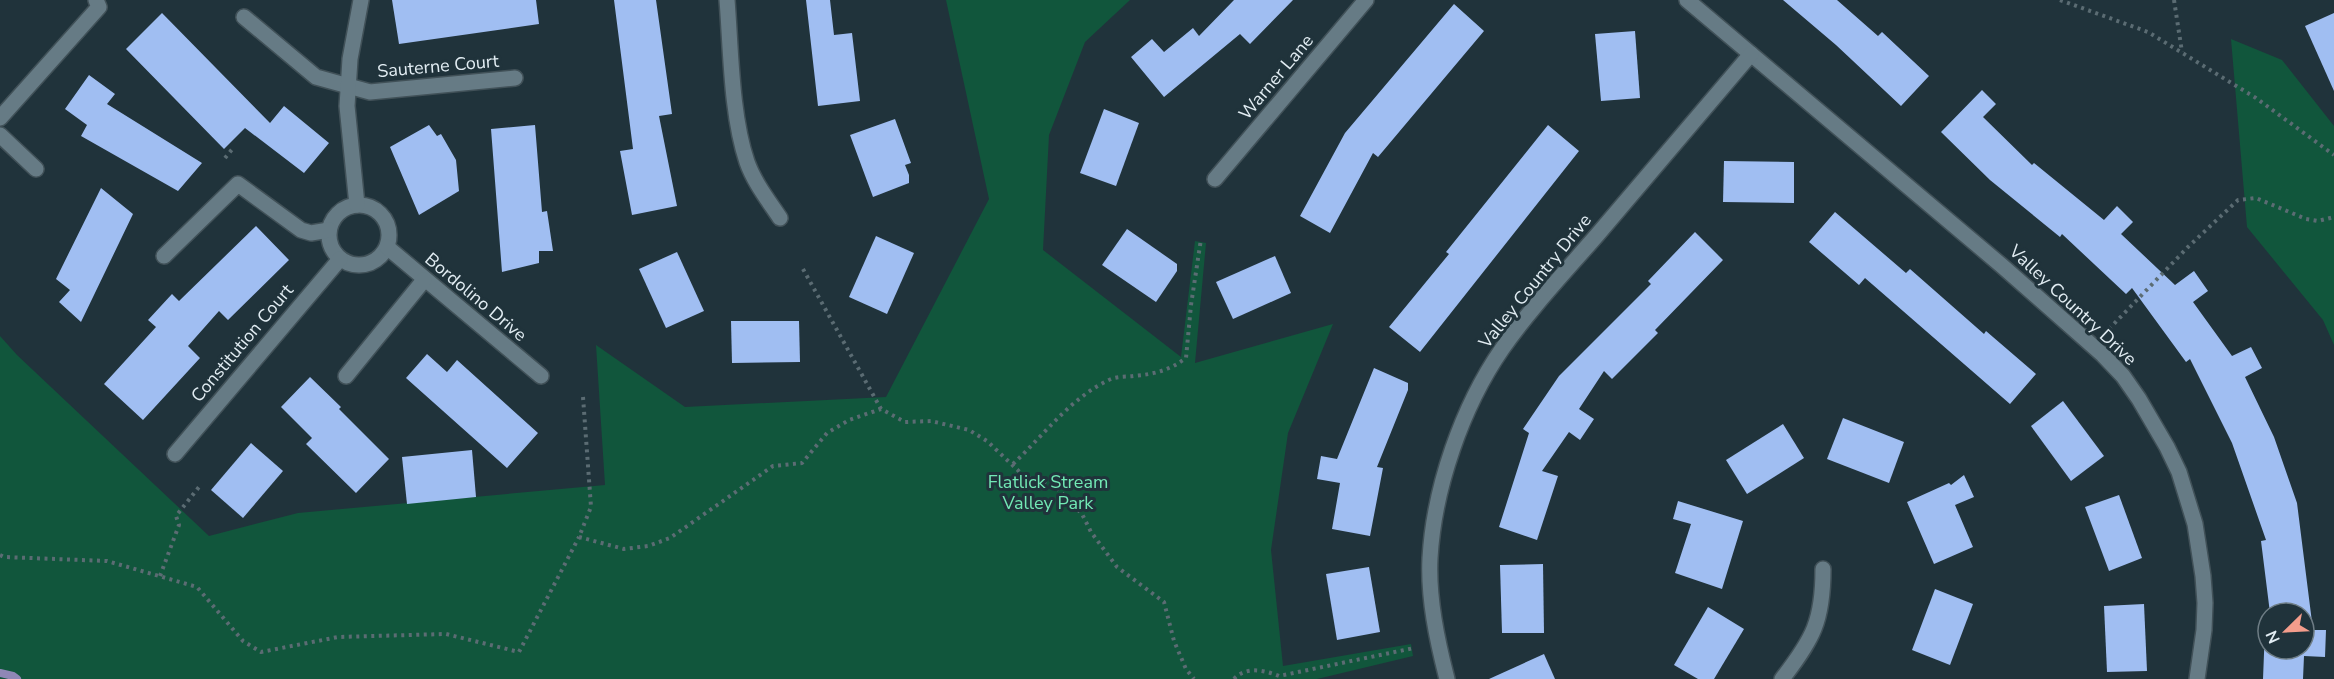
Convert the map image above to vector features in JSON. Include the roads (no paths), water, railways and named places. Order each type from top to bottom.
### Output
[{"type":"street","points":[[0,118],[99,7],[96,0]]},
{"type":"street","points":[[357,204],[347,106],[350,59],[361,0]]},
{"type":"street","points":[[727,0],[739,134],[748,164],[780,218]]},
{"type":"street","name":"Warner Lane","points":[[1215,179],[1366,0]]},
{"type":"street","name":"Valley Country Drive","points":[[1687,0],[2001,265],[2103,355],[2139,399],[2154,422],[2179,472],[2195,524],[2205,603],[2198,679]]},
{"type":"street","name":"Sauterne Court","points":[[244,17],[316,77],[370,92],[515,78]]},
{"type":"street","name":"Valley Country Drive","points":[[1447,679],[1439,649],[1433,608],[1430,558],[1445,475],[1474,398],[1501,350],[1536,306],[1751,54]]},
{"type":"street","points":[[0,135],[36,169]]},
{"type":"street","points":[[164,256],[238,184],[301,230],[311,233],[329,230]]},
{"type":"street","points":[[357,204],[367,205],[383,216],[390,235],[387,247],[375,261],[356,266],[340,259],[332,248],[329,230],[339,212],[357,204]]},
{"type":"street","name":"Bordolino Drive","points":[[387,247],[541,376]]},
{"type":"street","name":"Constitution Court","points":[[175,454],[340,259]]},
{"type":"street","points":[[346,376],[424,280]]},
{"type":"street","points":[[1782,679],[1806,648],[1817,626],[1823,601],[1823,570]]},
{"type":"waterway","points":[[0,673],[17,679]]},
{"type":"park label","name":"Flatlick Stream Valley Park","points":[[1048,492]]}]
